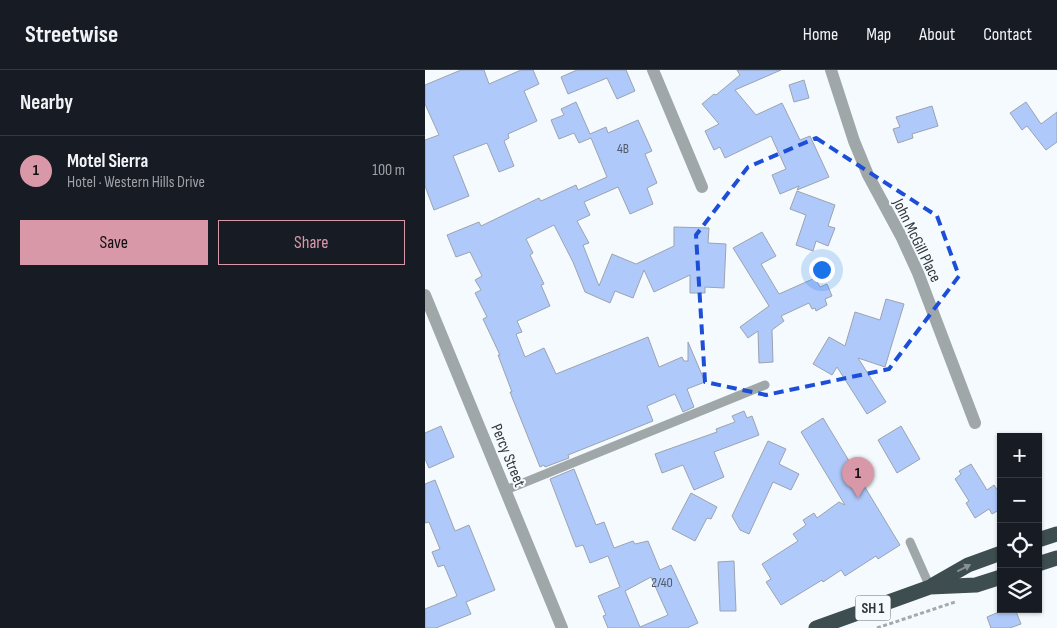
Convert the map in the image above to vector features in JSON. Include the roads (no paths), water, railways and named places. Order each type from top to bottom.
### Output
[{"type":"highway","points":[[1042,539],[1057,534]]},
{"type":"highway","name":"SH 1","points":[[816,628],[839,624],[930,587],[968,565],[997,555]]},
{"type":"highway","points":[[1042,563],[1057,558]]},
{"type":"highway","name":"SH 1","points":[[930,587],[976,585],[997,578]]},
{"type":"street","points":[[653,70],[701,187]]},
{"type":"street","name":"John McGill Place","points":[[831,70],[854,141],[868,175],[903,238],[918,273],[975,424]]},
{"type":"street","name":"Percy Street","points":[[425,295],[562,628]]},
{"type":"lane","points":[[506,490],[765,385]]},
{"type":"lane","points":[[910,542],[930,587]]},
{"type":"place","name":"Motel Sierra","points":[[858,498]]}]
